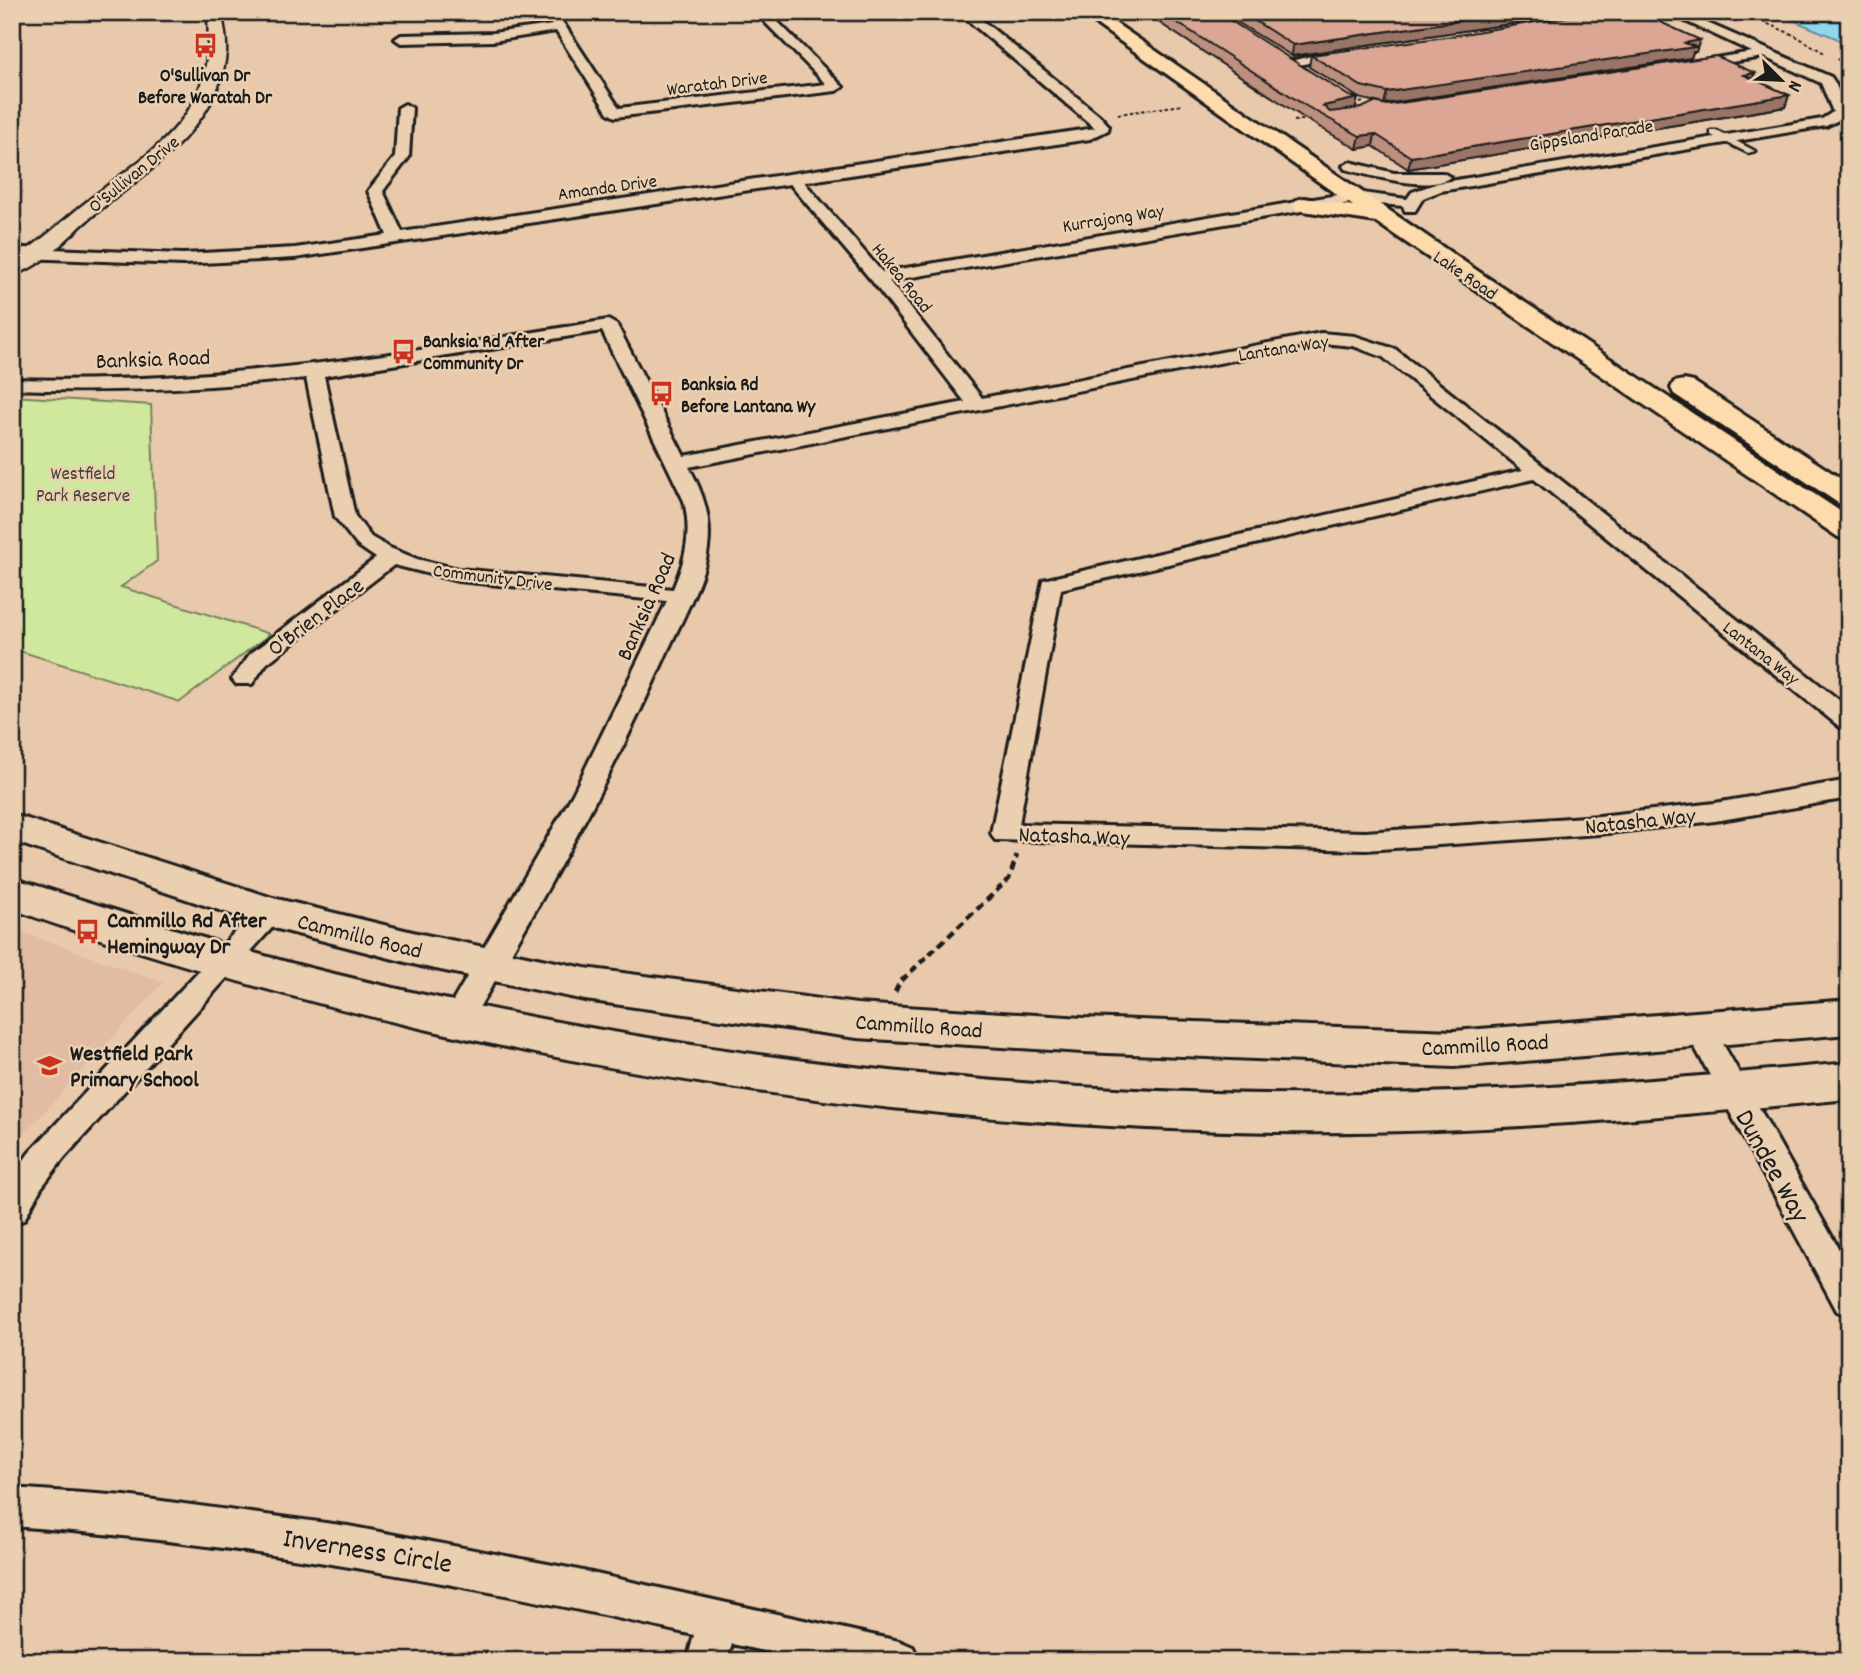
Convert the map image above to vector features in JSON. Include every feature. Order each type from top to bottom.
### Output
[{"type":"main road","name":"Lake Road","points":[[1087,12],[1355,197],[1400,209],[1491,261]]},
{"type":"main road","points":[[1117,12],[1311,141]]},
{"type":"main road","name":"Lake Road","points":[[1330,154],[1357,171],[1400,209],[1849,531]]},
{"type":"main road","points":[[1304,205],[1400,209]]},
{"type":"main road","points":[[1664,375],[1849,497]]},
{"type":"main road","name":"Cammillo Road","points":[[12,827],[270,912],[491,965],[585,984],[857,1021],[1083,1035],[1454,1049],[1849,1017]]},
{"type":"main road","points":[[12,893],[328,991],[457,1020],[558,1040],[789,1077],[958,1098],[1144,1110],[1384,1113],[1583,1106],[1849,1082]]},
{"type":"street","name":"Waratah Drive","points":[[550,12],[615,113],[836,87],[761,12]]},
{"type":"street","name":"Amanda Drive","points":[[29,255],[183,258],[268,255],[397,239],[1108,131],[964,12]]},
{"type":"street","name":"Gippsland Parade","points":[[1357,171],[1394,177],[1439,178],[1826,122],[1840,114],[1840,107],[1835,104],[1831,86],[1826,80],[1672,12]]},
{"type":"street","name":"O'Sullivan Drive","points":[[29,255],[162,151],[200,110],[217,70],[219,33],[215,13]]},
{"type":"street","points":[[401,39],[493,37],[560,27]]},
{"type":"street","points":[[1310,76],[1284,60],[1360,51]]},
{"type":"street","points":[[1672,68],[1768,54]]},
{"type":"street","points":[[397,239],[375,191],[402,157],[405,108]]},
{"type":"street","name":"Gippsland Parade","points":[[1400,209],[1417,195],[1430,189],[1720,136]]},
{"type":"street","points":[[1355,197],[1357,171]]},
{"type":"street","name":"Hakea Road","points":[[793,179],[878,278],[977,405]]},
{"type":"street","name":"Kurrajong Way","points":[[878,278],[1355,197]]},
{"type":"street","name":"Banksia Road","points":[[12,384],[161,386],[314,373],[608,325],[679,463],[699,513],[701,534],[696,559],[610,748],[491,965],[457,1020]]},
{"type":"street","name":"Lantana Way","points":[[679,463],[1321,338],[1338,338],[1374,346],[1389,353],[1849,721]]},
{"type":"street","name":"Community Drive","points":[[314,373],[345,517],[363,541],[391,557],[458,575],[681,596]]},
{"type":"street","name":"Natasha Way","points":[[1536,472],[1051,584],[1004,833],[1365,841],[1599,825],[1715,813],[1849,789]]},
{"type":"street","name":"O'Brien Place","points":[[244,679],[258,659],[391,557]]},
{"type":"street","points":[[14,1201],[50,1153],[229,962],[270,912]]},
{"type":"street","name":"Dundee Way","points":[[1700,1029],[1849,1300]]},
{"type":"street","name":"Inverness Circle","points":[[12,1507],[199,1524],[417,1555],[899,1661]]},
{"type":"street","points":[[707,1661],[718,1621]]},
{"type":"lane","points":[[1720,136],[1752,150]]},
{"type":"path","points":[[1740,12],[1849,65]]},
{"type":"path","points":[[1117,114],[1191,103]]},
{"type":"path","points":[[1294,121],[1317,118]]},
{"type":"path","points":[[894,997],[900,982],[1009,879],[1021,834]]},
{"type":"shaded area","name":"Westfield Park Primary School","points":[[12,928],[163,983],[12,1147]]},
{"type":"green space","name":"Westfield Park Reserve","points":[[12,396],[151,405],[157,561],[121,587],[270,634],[180,702],[17,650],[12,654]]},
{"type":"water","points":[[1773,12],[1849,12],[1849,48],[1836,38]]},
{"type":"building","points":[[1161,12],[1217,12],[1349,96],[1358,98],[1323,106],[1330,112],[1362,108],[1374,102],[1387,105],[1716,56],[1755,73],[1744,75],[1789,95],[1411,157],[1375,134],[1360,136],[1306,106]]},
{"type":"building","points":[[1241,12],[1519,12],[1293,45]]},
{"type":"building","points":[[1596,12],[1638,12],[1700,40],[1685,43],[1695,47],[1387,92],[1361,86],[1311,55],[1446,37]]},
{"type":"place","name":"O'Sullivan Dr Before Waratah Dr","points":[[205,46]]},
{"type":"place","name":"Banksia Rd After Community Dr","points":[[403,351]]},
{"type":"place","name":"Banksia Rd Before Lantana Wy","points":[[661,394]]},
{"type":"place","name":"Cammillo Rd After Hemingway Dr","points":[[87,932]]},
{"type":"place","name":"Westfield Park Primary School","points":[[50,1065]]}]
